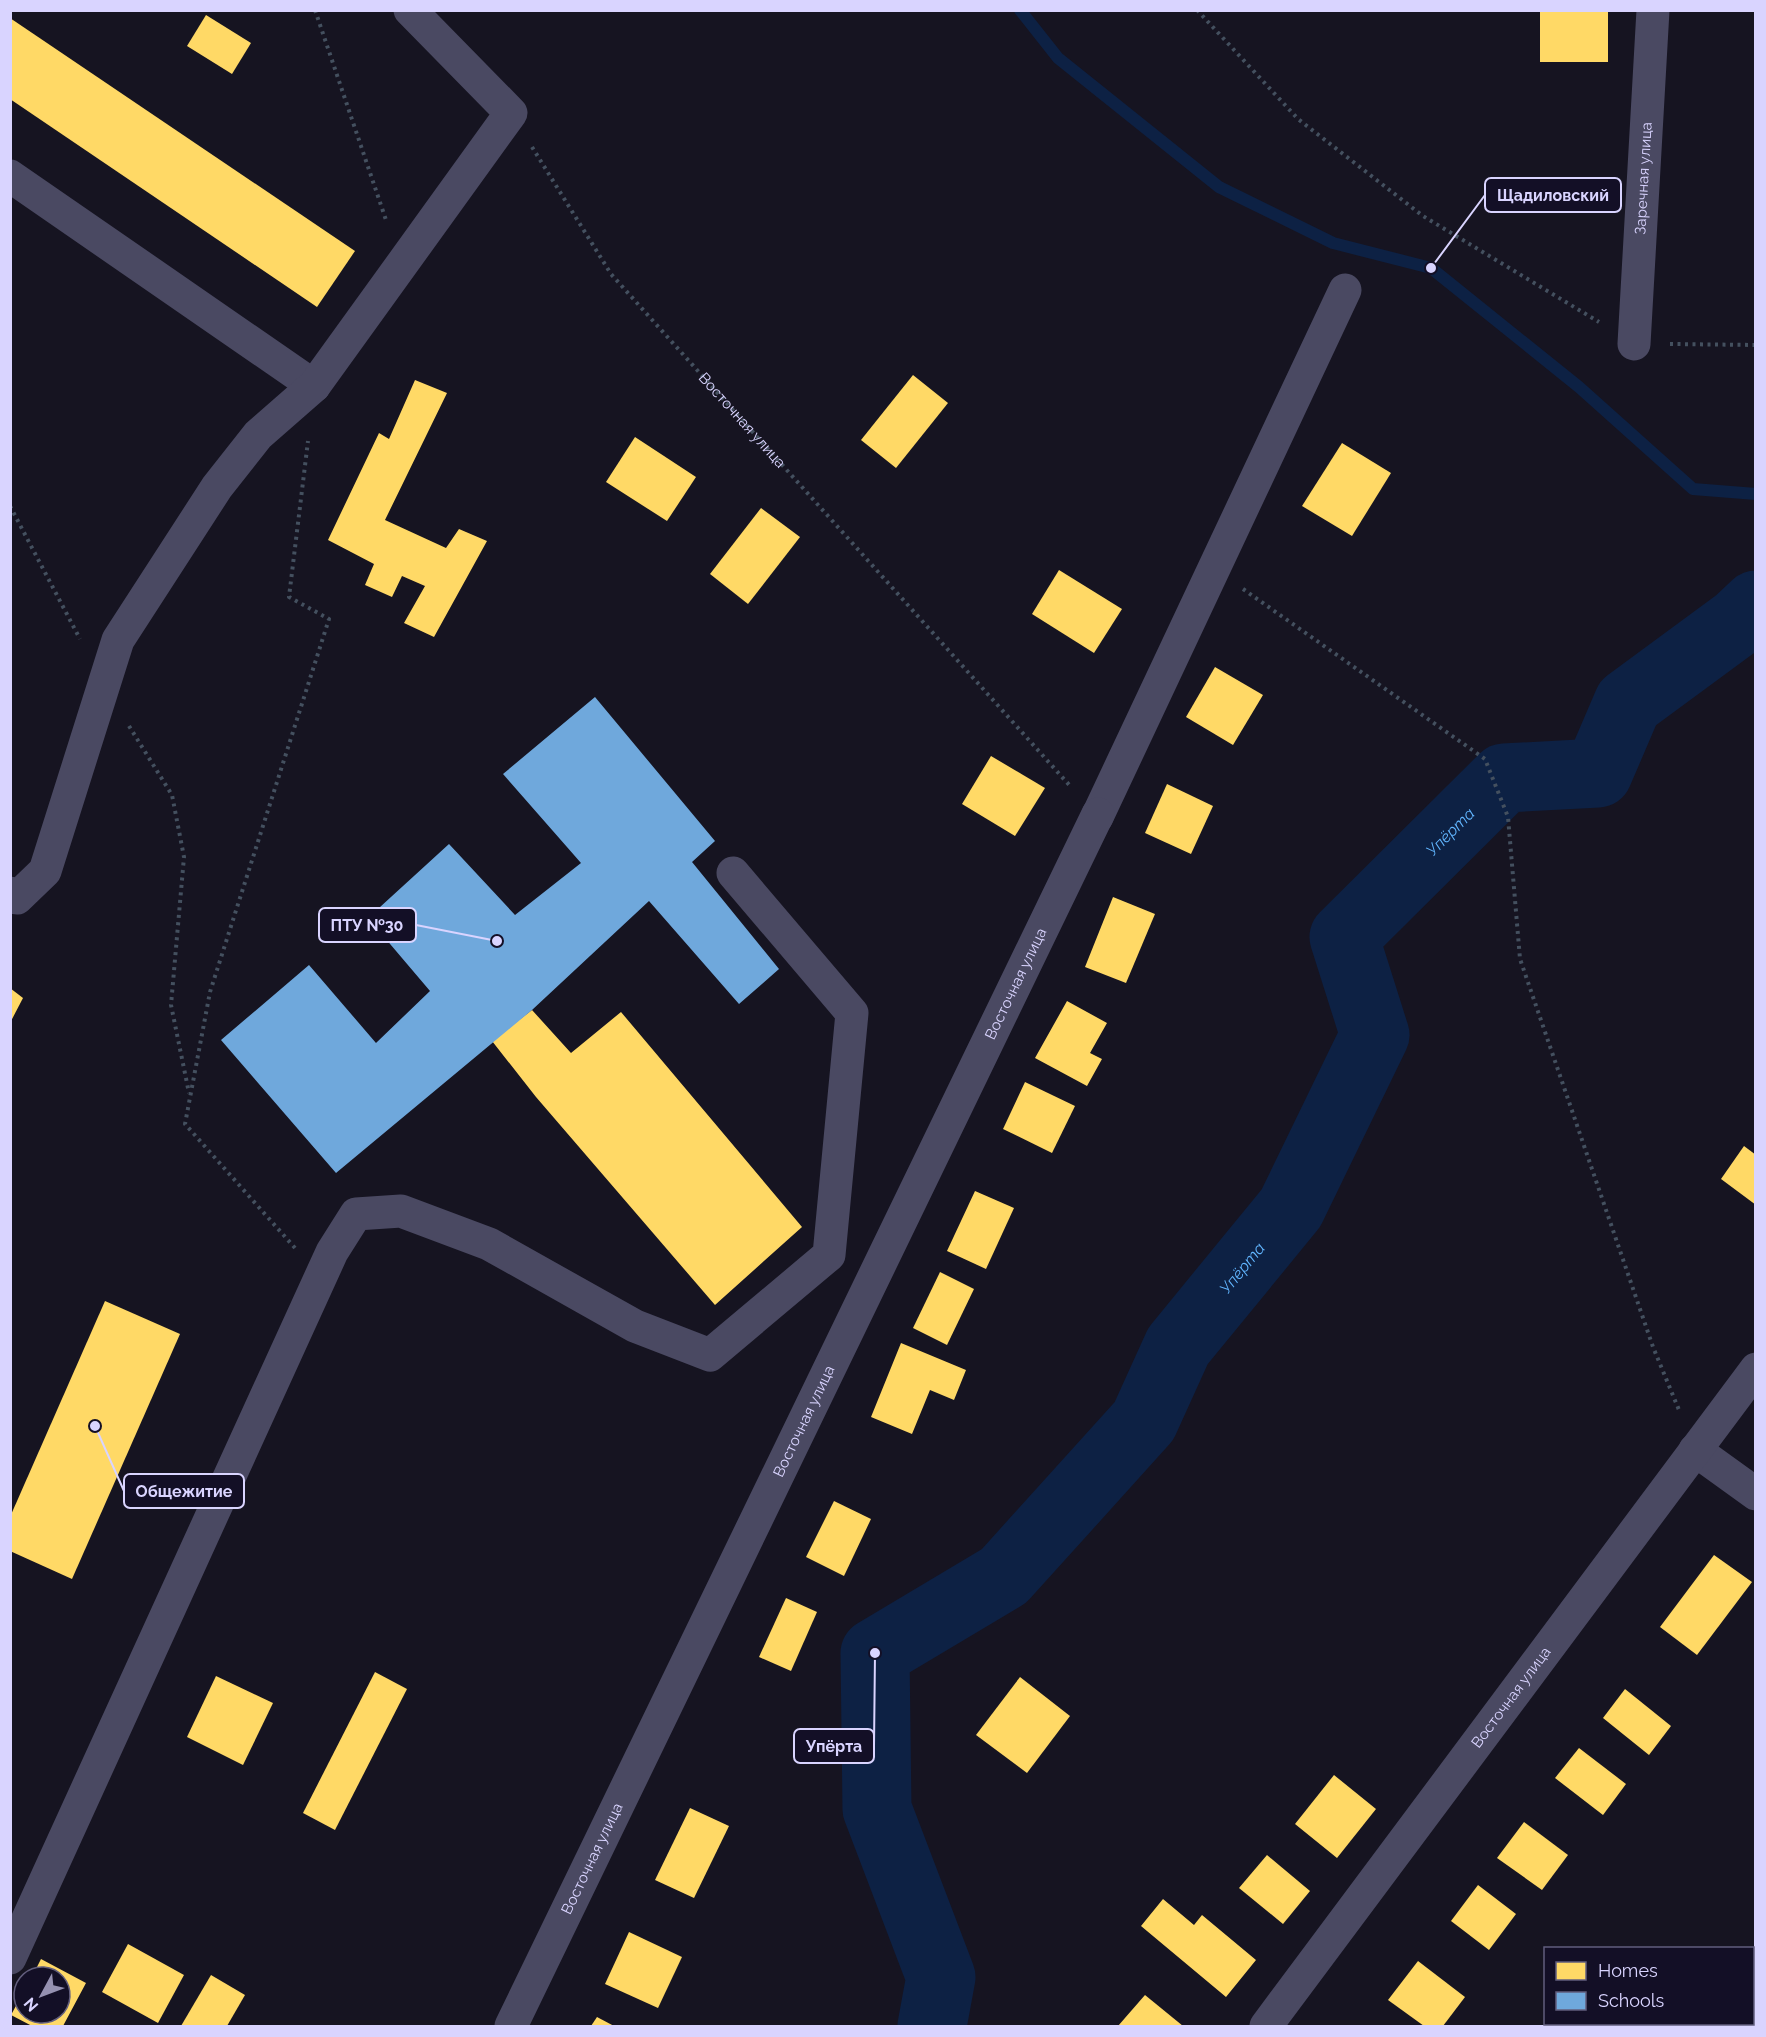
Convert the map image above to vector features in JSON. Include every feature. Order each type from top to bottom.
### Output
[{"type":"street","points":[[10,893],[17,898],[45,871],[118,640],[217,487],[258,435],[314,386],[511,113],[410,10]]},
{"type":"street","name":"Заречная улица","points":[[1634,344],[1653,10]]},
{"type":"street","points":[[10,176],[314,386]]},
{"type":"street","points":[[1097,815],[1345,290]]},
{"type":"street","name":"Восточная улица","points":[[511,2026],[1097,815]]},
{"type":"street","points":[[10,1958],[326,1264],[356,1214],[401,1210],[489,1244],[635,1326],[710,1355],[829,1255],[852,1013],[733,873]]},
{"type":"street","name":"Восточная улица","points":[[1266,2026],[1755,1369]]},
{"type":"street","points":[[1695,1450],[1755,1494]]},
{"type":"path","points":[[315,10],[401,266]]},
{"type":"path","points":[[1197,10],[1298,118],[1423,216],[1634,344],[1755,345]]},
{"type":"path","name":"Восточная улица","points":[[511,113],[611,274],[1097,815]]},
{"type":"path","points":[[314,386],[289,597],[329,619],[210,992],[185,1124],[326,1264]]},
{"type":"path","points":[[10,507],[104,684],[172,795],[184,857],[171,1005],[190,1097]]},
{"type":"path","points":[[1214,568],[1485,759],[1508,817],[1520,959],[1653,1347],[1695,1450]]},
{"type":"building: Homes","points":[[1540,10],[1608,10],[1608,62],[1540,62]]},
{"type":"building: Homes","points":[[206,15],[251,43],[232,74],[187,46]]},
{"type":"building: Homes","points":[[10,18],[355,251],[317,307],[10,99]]},
{"type":"building: Homes","points":[[913,375],[948,403],[896,468],[861,440]]},
{"type":"building: Homes","points":[[415,380],[447,393],[385,520],[446,548],[459,529],[487,541],[434,637],[404,623],[425,586],[402,576],[392,597],[365,585],[374,564],[328,540],[379,433],[389,439]]},
{"type":"building: Homes","points":[[635,437],[696,477],[667,521],[606,482]]},
{"type":"building: Homes","points":[[1342,443],[1391,473],[1352,536],[1302,506]]},
{"type":"building: Homes","points":[[761,508],[800,537],[748,604],[710,574]]},
{"type":"building: Homes","points":[[1059,570],[1122,609],[1094,653],[1032,614]]},
{"type":"building: Homes","points":[[1215,667],[1263,695],[1233,745],[1186,717]]},
{"type":"building: Homes","points":[[991,756],[1045,788],[1015,836],[962,804]]},
{"type":"building: Homes","points":[[1167,784],[1213,806],[1191,854],[1145,833]]},
{"type":"building: Homes","points":[[1113,897],[1155,914],[1126,983],[1085,967]]},
{"type":"building: Homes","points":[[10,988],[23,998],[10,1023]]},
{"type":"building: Homes","points":[[1067,1001],[1107,1023],[1090,1053],[1102,1059],[1087,1086],[1035,1058]]},
{"type":"building: Homes","points":[[532,1010],[571,1053],[621,1012],[802,1227],[715,1305],[536,1097],[492,1041]]},
{"type":"building: Homes","points":[[1025,1082],[1075,1106],[1052,1153],[1003,1129]]},
{"type":"building: Homes","points":[[1744,1146],[1756,1155],[1756,1205],[1721,1179]]},
{"type":"building: Homes","points":[[975,1191],[1014,1208],[986,1269],[947,1251]]},
{"type":"building: Homes","points":[[940,1272],[974,1289],[947,1345],[913,1328]]},
{"type":"building: Homes","points":[[105,1301],[180,1334],[72,1579],[10,1551],[10,1517]]},
{"type":"building: Homes","points":[[901,1343],[966,1370],[954,1400],[930,1390],[912,1434],[871,1417]]},
{"type":"building: Homes","points":[[834,1501],[871,1519],[844,1576],[806,1557]]},
{"type":"building: Homes","points":[[1714,1555],[1752,1582],[1697,1655],[1660,1627]]},
{"type":"building: Homes","points":[[786,1598],[817,1612],[791,1671],[759,1657]]},
{"type":"building: Homes","points":[[375,1672],[407,1689],[335,1830],[303,1813]]},
{"type":"building: Homes","points":[[216,1676],[273,1703],[243,1765],[187,1737]]},
{"type":"building: Homes","points":[[1020,1677],[1070,1716],[1027,1773],[976,1735]]},
{"type":"building: Homes","points":[[1625,1689],[1671,1726],[1649,1755],[1603,1718]]},
{"type":"building: Homes","points":[[1579,1748],[1626,1784],[1603,1815],[1555,1778]]},
{"type":"building: Homes","points":[[1334,1775],[1376,1809],[1337,1858],[1295,1824]]},
{"type":"building: Homes","points":[[690,1808],[729,1826],[694,1898],[655,1880]]},
{"type":"building: Homes","points":[[1524,1822],[1568,1855],[1542,1890],[1497,1858]]},
{"type":"building: Homes","points":[[1267,1855],[1310,1891],[1283,1924],[1239,1888]]},
{"type":"building: Homes","points":[[1478,1885],[1516,1914],[1489,1950],[1451,1921]]},
{"type":"building: Homes","points":[[1163,1899],[1194,1925],[1202,1915],[1256,1960],[1226,1997],[1141,1926]]},
{"type":"building: Homes","points":[[629,1932],[682,1957],[658,2008],[605,1984]]},
{"type":"building: Homes","points":[[128,1944],[184,1975],[158,2023],[102,1992]]},
{"type":"building: Homes","points":[[41,1959],[52,1965],[38,1965]]},
{"type":"building: Homes","points":[[1418,1961],[1465,1997],[1443,2026],[1424,2026],[1388,2000]]},
{"type":"building: Homes","points":[[211,1975],[245,1995],[227,2026],[181,2026]]},
{"type":"building: Homes","points":[[72,1976],[86,1983],[72,2009]]},
{"type":"building: Homes","points":[[1145,1995],[1183,2026],[1118,2026]]},
{"type":"building: Homes","points":[[597,2017],[614,2026],[591,2026]]},
{"type":"building: Homes","points":[[30,2025],[64,2025],[63,2026]]},
{"type":"building: Schools","points":[[595,697],[715,841],[692,862],[779,969],[739,1004],[649,901],[532,1010],[336,1173],[221,1040],[309,965],[376,1043],[430,991],[368,918],[449,844],[515,915],[581,863],[503,774]]},
{"type":"waterway","points":[[1020,10],[1058,58],[1219,187],[1333,243],[1431,268],[1579,387],[1693,489],[1756,494]]},
{"type":"waterway","name":"Упёрта","points":[[932,2026],[941,1977],[877,1809],[875,1653],[1004,1576],[1144,1421],[1178,1346],[1291,1208],[1375,1035],[1344,937],[1504,778],[1598,773],[1628,703],[1738,622],[1756,605]]},
{"type":"place","name":"Щадиловский","points":[[1431,268]]},
{"type":"place","name":"ПТУ №30","points":[[497,941]]},
{"type":"place","name":"Общежитие","points":[[95,1426]]},
{"type":"place","name":"Упёрта","points":[[875,1653]]}]
